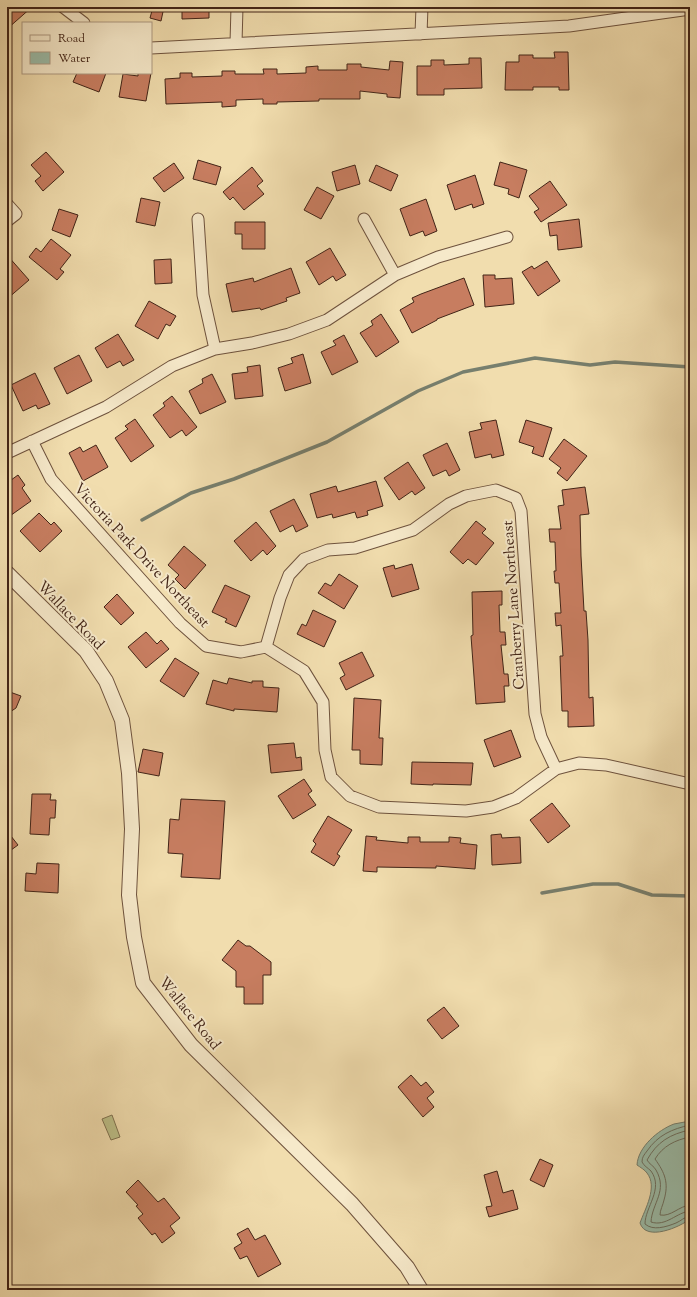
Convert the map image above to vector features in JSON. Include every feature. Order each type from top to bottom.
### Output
[{"type":"street","points":[[63,7],[83,22]]},
{"type":"street","points":[[236,43],[237,7]]},
{"type":"street","points":[[421,34],[422,7]]},
{"type":"street","points":[[152,48],[569,26],[690,9]]},
{"type":"street","points":[[7,204],[16,214],[7,221]]},
{"type":"street","points":[[198,219],[203,295],[214,349]]},
{"type":"street","points":[[364,219],[394,275]]},
{"type":"street","points":[[7,453],[106,407],[172,366],[214,349],[252,343],[289,334],[327,320],[394,275],[438,257],[507,237]]},
{"type":"street","name":"Victoria Park Drive Northeast","points":[[32,441],[51,479],[180,623],[206,646],[241,652],[266,647]]},
{"type":"street","name":"Cranberry Lane Northeast","points":[[266,647],[280,598],[289,575],[304,559],[328,550],[355,548],[412,530],[449,504],[466,496],[496,490],[516,498],[522,511],[535,714],[541,737],[556,769]]},
{"type":"street","name":"Wallace Road","points":[[7,573],[86,651],[106,681],[122,720],[129,773],[131,815],[129,895],[134,937],[143,983],[191,1045],[352,1204],[407,1267],[421,1290]]},
{"type":"street","points":[[266,647],[304,671],[323,702],[326,750],[331,777],[350,796],[379,807],[466,811],[493,807],[516,798],[556,769],[579,763],[606,765],[690,784]]},
{"type":"green space","points":[[112,1115],[120,1137],[111,1140],[102,1119]]},
{"type":"water","points":[[690,1121],[690,1219],[671,1229],[649,1232],[643,1229],[640,1223],[650,1198],[651,1185],[647,1173],[637,1165],[638,1158],[650,1140],[662,1130],[674,1124]]},
{"type":"building","points":[[7,7],[32,7],[7,29]]},
{"type":"building","points":[[153,7],[164,7],[161,21],[150,18]]},
{"type":"building","points":[[182,7],[209,7],[209,18],[182,19]]},
{"type":"building","points":[[554,52],[568,52],[569,90],[559,90],[559,87],[533,87],[533,90],[505,90],[506,62],[519,62],[519,55],[533,55],[533,58],[555,58]]},
{"type":"building","points":[[469,58],[481,58],[482,88],[444,89],[444,95],[417,95],[417,66],[431,66],[431,60],[444,60],[444,65],[469,64]]},
{"type":"building","points":[[390,61],[403,62],[400,98],[387,97],[387,94],[360,91],[360,99],[319,99],[319,101],[277,102],[277,104],[263,104],[263,99],[236,100],[236,106],[222,107],[222,102],[166,104],[165,79],[180,78],[180,73],[192,73],[192,77],[222,76],[222,71],[235,71],[235,74],[264,74],[263,69],[277,69],[277,74],[306,73],[306,67],[318,66],[318,70],[347,70],[347,64],[361,64],[361,67],[389,70]]},
{"type":"building","points":[[77,74],[106,74],[99,92],[73,82]]},
{"type":"building","points":[[123,74],[138,76],[138,74],[151,74],[146,101],[119,97]]},
{"type":"building","points":[[46,152],[64,172],[43,191],[35,181],[41,176],[31,165]]},
{"type":"building","points":[[198,160],[221,167],[216,185],[193,179]]},
{"type":"building","points":[[500,162],[527,170],[519,198],[508,194],[509,189],[494,185]]},
{"type":"building","points":[[174,163],[184,178],[164,192],[153,178]]},
{"type":"building","points":[[355,165],[360,184],[337,191],[332,172]]},
{"type":"building","points":[[376,165],[398,175],[391,191],[369,181]]},
{"type":"building","points":[[252,167],[263,181],[257,186],[264,194],[244,210],[233,197],[230,200],[223,192]]},
{"type":"building","points":[[475,175],[484,204],[473,208],[472,204],[455,210],[447,185]]},
{"type":"building","points":[[550,181],[567,205],[541,222],[534,212],[539,209],[529,196]]},
{"type":"building","points":[[317,187],[334,196],[321,219],[304,210]]},
{"type":"building","points":[[141,198],[160,202],[155,226],[136,222]]},
{"type":"building","points":[[426,199],[437,231],[425,236],[423,231],[410,236],[400,209]]},
{"type":"building","points":[[59,209],[78,215],[70,237],[52,230]]},
{"type":"building","points":[[579,219],[582,247],[558,250],[557,235],[550,236],[548,223]]},
{"type":"building","points":[[235,222],[265,222],[265,249],[242,249],[242,234],[235,234]]},
{"type":"building","points":[[51,239],[71,255],[60,269],[64,272],[57,280],[29,257],[36,248],[41,252]]},
{"type":"building","points":[[330,248],[346,275],[336,281],[333,276],[319,285],[306,262]]},
{"type":"building","points":[[7,255],[29,280],[7,299]]},
{"type":"building","points":[[171,259],[172,283],[155,284],[154,260]]},
{"type":"building","points":[[547,261],[560,281],[538,296],[522,272],[532,266],[534,269]]},
{"type":"building","points":[[291,268],[300,293],[286,298],[287,301],[261,310],[260,308],[232,312],[226,284],[253,278],[254,282]]},
{"type":"building","points":[[483,275],[495,275],[495,279],[512,278],[514,304],[485,307]]},
{"type":"building","points":[[464,278],[474,305],[437,319],[412,333],[400,310],[414,302],[412,298]]},
{"type":"building","points":[[149,301],[176,316],[170,326],[166,324],[158,339],[135,326]]},
{"type":"building","points":[[381,314],[399,342],[376,357],[360,333],[373,325],[371,321]]},
{"type":"building","points":[[118,334],[134,360],[123,366],[120,361],[107,368],[95,348]]},
{"type":"building","points":[[344,335],[358,362],[332,375],[321,352],[336,345],[333,341]]},
{"type":"building","points":[[303,354],[311,383],[285,391],[278,368],[293,363],[291,358]]},
{"type":"building","points":[[79,355],[92,381],[67,394],[54,368]]},
{"type":"building","points":[[260,365],[263,396],[235,399],[232,374],[248,372],[247,367]]},
{"type":"building","points":[[35,373],[50,404],[38,409],[36,405],[23,411],[11,385]]},
{"type":"building","points":[[212,374],[226,402],[200,414],[189,391],[203,383],[202,379]]},
{"type":"building","points":[[172,396],[197,427],[186,436],[182,430],[170,438],[153,415],[165,406],[163,403]]},
{"type":"building","points":[[135,419],[154,446],[131,462],[115,438],[128,429],[125,426]]},
{"type":"building","points":[[496,420],[504,455],[492,458],[491,454],[475,458],[469,432],[482,429],[480,423]]},
{"type":"building","points":[[526,420],[552,428],[543,457],[532,453],[534,447],[519,442]]},
{"type":"building","points":[[564,439],[587,456],[567,481],[557,473],[561,468],[549,459]]},
{"type":"building","points":[[447,443],[460,470],[449,476],[446,470],[433,476],[423,455]]},
{"type":"building","points":[[96,445],[108,467],[83,481],[69,453],[80,447],[83,452]]},
{"type":"building","points":[[408,462],[425,488],[415,495],[412,491],[399,500],[384,478]]},
{"type":"building","points":[[18,475],[25,485],[22,488],[31,501],[7,518],[7,483]]},
{"type":"building","points":[[376,481],[383,506],[367,511],[368,515],[357,518],[355,512],[333,518],[332,514],[317,518],[310,494],[336,486],[338,492]]},
{"type":"building","points":[[585,487],[589,514],[580,515],[581,556],[584,611],[586,611],[588,640],[589,698],[593,697],[594,726],[568,727],[568,711],[562,711],[560,656],[563,656],[561,625],[556,626],[555,613],[561,613],[559,583],[555,583],[555,542],[550,542],[549,529],[561,529],[558,506],[564,505],[562,490]]},
{"type":"building","points":[[294,499],[308,526],[296,532],[293,525],[280,532],[270,511]]},
{"type":"building","points":[[39,513],[51,525],[54,522],[62,531],[40,552],[20,531]]},
{"type":"building","points":[[476,521],[486,529],[482,533],[494,543],[476,565],[468,559],[463,564],[450,552]]},
{"type":"building","points":[[256,522],[276,546],[267,555],[263,550],[251,561],[234,541]]},
{"type":"building","points":[[184,546],[206,565],[185,589],[175,579],[179,575],[168,565]]},
{"type":"building","points":[[412,564],[419,589],[392,597],[383,568],[394,565],[395,569]]},
{"type":"building","points":[[339,574],[358,586],[344,609],[318,593],[325,583],[331,586]]},
{"type":"building","points":[[225,585],[250,596],[236,627],[225,622],[227,619],[212,612]]},
{"type":"building","points":[[502,591],[502,605],[499,605],[500,632],[505,632],[506,645],[501,645],[504,674],[508,674],[509,686],[504,686],[505,702],[476,704],[471,636],[473,635],[472,592]]},
{"type":"building","points":[[117,594],[134,613],[121,625],[104,607]]},
{"type":"building","points":[[313,610],[336,621],[324,647],[297,634],[302,624],[306,626]]},
{"type":"building","points":[[146,632],[157,644],[161,640],[169,649],[146,668],[128,647]]},
{"type":"building","points":[[362,652],[374,676],[346,690],[340,678],[345,675],[339,663]]},
{"type":"building","points":[[175,658],[199,673],[184,697],[160,681]]},
{"type":"building","points":[[229,678],[252,683],[252,681],[263,681],[263,687],[279,688],[277,712],[234,709],[234,711],[206,704],[213,680],[227,684]]},
{"type":"building","points":[[7,691],[21,696],[16,708],[7,714]]},
{"type":"building","points":[[354,698],[381,700],[379,738],[383,738],[382,765],[360,764],[360,750],[352,750]]},
{"type":"building","points":[[511,730],[521,757],[494,767],[484,740]]},
{"type":"building","points":[[294,743],[296,758],[301,757],[302,770],[271,773],[268,745]]},
{"type":"building","points":[[143,749],[163,753],[159,776],[138,772]]},
{"type":"building","points":[[412,762],[473,763],[471,785],[411,784]]},
{"type":"building","points":[[304,779],[312,791],[308,794],[316,805],[293,819],[278,796]]},
{"type":"building","points":[[32,794],[51,794],[50,800],[56,800],[55,818],[50,818],[49,835],[30,834]]},
{"type":"building","points":[[181,799],[225,801],[220,879],[181,877],[183,854],[168,853],[170,819],[179,820]]},
{"type":"building","points":[[552,803],[570,826],[548,843],[530,820]]},
{"type":"building","points":[[328,816],[352,830],[337,854],[340,856],[334,866],[311,852],[316,844],[313,841]]},
{"type":"building","points":[[7,831],[18,845],[7,853]]},
{"type":"building","points":[[501,834],[502,838],[520,837],[521,863],[492,865],[491,835]]},
{"type":"building","points":[[366,836],[377,837],[376,840],[408,843],[408,837],[420,837],[420,842],[449,842],[449,837],[461,838],[460,843],[477,845],[475,869],[436,866],[436,868],[377,867],[377,872],[363,871]]},
{"type":"building","points":[[37,863],[59,864],[58,893],[25,891],[26,873],[36,874]]},
{"type":"building","points":[[238,940],[246,946],[250,946],[271,962],[271,975],[263,975],[263,1004],[244,1004],[244,987],[236,987],[236,971],[222,960]]},
{"type":"building","points":[[444,1007],[459,1026],[442,1039],[427,1020]]},
{"type":"building","points":[[411,1075],[421,1086],[426,1082],[434,1092],[427,1098],[434,1107],[423,1117],[398,1087]]},
{"type":"building","points":[[540,1159],[553,1165],[544,1187],[530,1180]]},
{"type":"building","points":[[497,1171],[503,1193],[513,1190],[518,1209],[489,1217],[486,1207],[492,1206],[484,1175]]},
{"type":"building","points":[[138,1180],[158,1202],[164,1198],[180,1218],[170,1226],[175,1233],[162,1243],[155,1233],[152,1235],[138,1218],[143,1214],[136,1206],[138,1205],[126,1192]]},
{"type":"building","points":[[248,1228],[255,1240],[265,1235],[281,1264],[258,1277],[247,1256],[240,1259],[234,1248],[242,1243],[237,1234]]},
{"type":"waterway","points":[[142,520],[191,493],[234,479],[327,442],[418,391],[463,372],[535,358],[590,365],[615,362],[690,367]]},
{"type":"waterway","points":[[542,893],[593,884],[618,884],[652,895],[690,896]]}]
